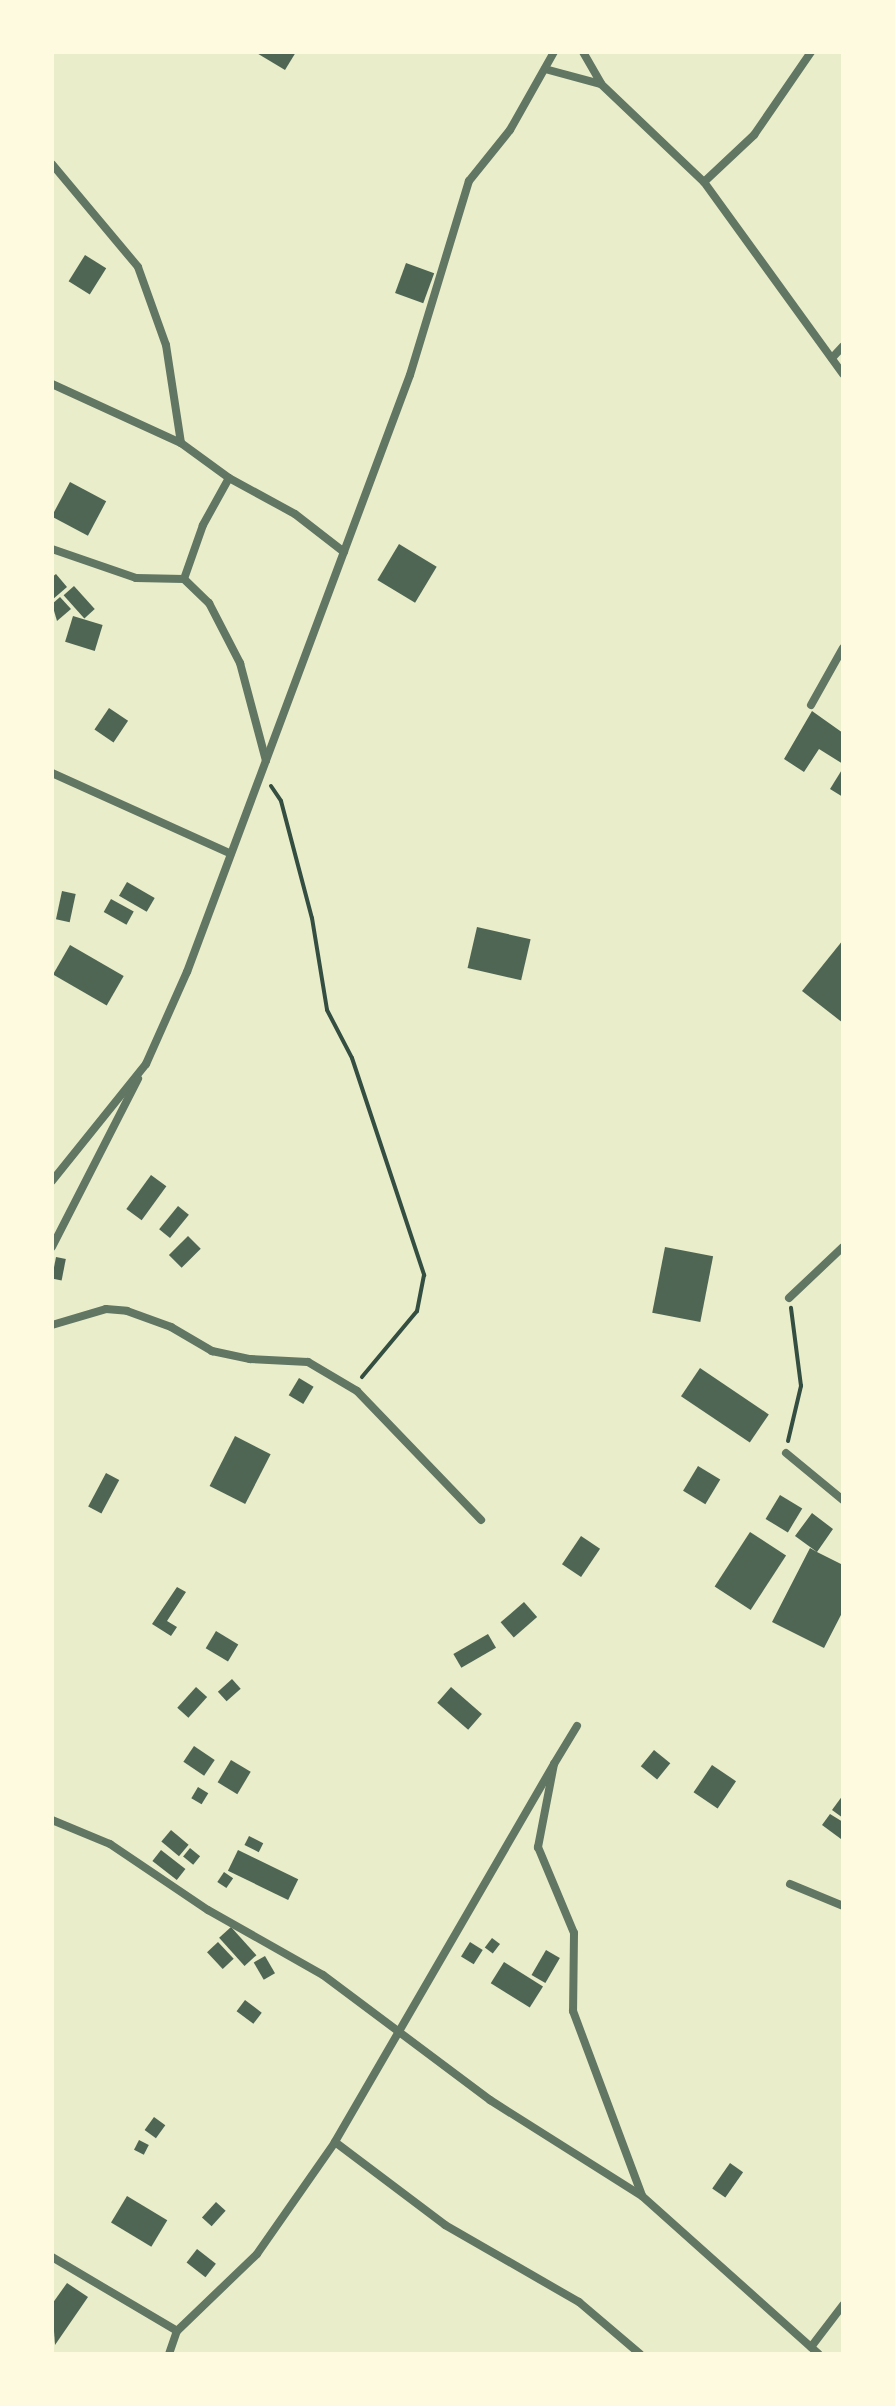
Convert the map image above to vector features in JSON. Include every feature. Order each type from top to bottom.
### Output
[{"type":"street","points":[[52,1247],[146,1064],[231,854],[410,375],[469,181],[510,130],[554,52]]},
{"type":"street","points":[[583,52],[601,84],[704,182],[843,374]]},
{"type":"street","points":[[704,182],[754,135],[811,52]]},
{"type":"street","points":[[545,69],[601,84]]},
{"type":"street","points":[[52,164],[138,267],[166,345],[181,443]]},
{"type":"street","points":[[832,358],[843,346]]},
{"type":"street","points":[[52,384],[181,443],[229,478],[295,514],[344,552]]},
{"type":"street","points":[[184,579],[203,525],[229,478]]},
{"type":"street","points":[[52,549],[136,578],[184,579],[209,603],[240,663],[266,762]]},
{"type":"street","points":[[811,705],[843,648]]},
{"type":"street","points":[[52,773],[231,854]]},
{"type":"street","points":[[52,1181],[146,1064]]},
{"type":"street","points":[[789,1298],[843,1247]]},
{"type":"street","points":[[52,1325],[106,1309],[127,1311],[171,1327],[212,1351],[250,1359],[308,1362],[357,1391],[481,1520]]},
{"type":"street","points":[[786,1453],[843,1500]]},
{"type":"street","points":[[169,2354],[177,2331],[257,2254],[335,2142],[577,1726]]},
{"type":"street","points":[[554,1764],[538,1847],[574,1933],[573,2011],[642,2196]]},
{"type":"street","points":[[52,1820],[110,1844],[208,1910],[323,1975],[490,2100],[642,2196],[819,2354]]},
{"type":"street","points":[[790,1884],[843,1906]]},
{"type":"street","points":[[335,2142],[445,2225],[579,2302],[640,2354]]},
{"type":"street","points":[[52,2257],[177,2331]]},
{"type":"street","points":[[811,2347],[843,2305]]},
{"type":"path","points":[[262,773],[281,801],[312,918],[327,1010],[352,1058],[424,1275],[417,1311],[365,1367],[357,1391]]},
{"type":"path","points":[[786,1453],[801,1386],[789,1298]]},
{"type":"building","points":[[255,52],[296,52],[285,70]]},
{"type":"building","points":[[85,255],[106,268],[90,295],[69,281]]},
{"type":"building","points":[[406,263],[434,273],[423,303],[395,293]]},
{"type":"building","points":[[70,482],[106,501],[88,536],[52,517]]},
{"type":"building","points":[[399,544],[437,567],[415,603],[377,580]]},
{"type":"building","points":[[56,574],[67,587],[52,600],[52,577]]},
{"type":"building","points":[[74,586],[95,609],[84,618],[64,595]]},
{"type":"building","points":[[60,597],[71,609],[57,621],[52,604]]},
{"type":"building","points":[[73,616],[103,625],[95,651],[65,642]]},
{"type":"building","points":[[109,708],[128,721],[114,742],[94,730]]},
{"type":"building","points":[[812,711],[843,733],[843,764],[819,749],[804,772],[784,759]]},
{"type":"building","points":[[843,768],[843,797],[830,789]]},
{"type":"building","points":[[127,882],[155,898],[147,912],[119,896]]},
{"type":"building","points":[[62,891],[76,894],[70,922],[56,919]]},
{"type":"building","points":[[111,899],[134,912],[126,925],[104,912]]},
{"type":"building","points":[[477,927],[531,939],[521,980],[468,968]]},
{"type":"building","points":[[843,940],[843,1023],[802,991]]},
{"type":"building","points":[[70,945],[124,976],[107,1005],[53,974]]},
{"type":"building","points":[[151,1175],[166,1186],[142,1220],[126,1209]]},
{"type":"building","points":[[178,1206],[189,1215],[170,1238],[159,1229]]},
{"type":"building","points":[[188,1236],[201,1249],[182,1268],[169,1255]]},
{"type":"building","points":[[665,1247],[713,1256],[700,1322],[652,1313]]},
{"type":"building","points":[[56,1257],[66,1259],[62,1281],[52,1279]]},
{"type":"building","points":[[700,1368],[769,1414],[750,1443],[681,1396]]},
{"type":"building","points":[[299,1378],[314,1387],[303,1404],[289,1395]]},
{"type":"building","points":[[235,1436],[271,1454],[245,1504],[210,1486]]},
{"type":"building","points":[[698,1466],[720,1479],[705,1504],[683,1491]]},
{"type":"building","points":[[106,1473],[119,1480],[101,1514],[88,1507]]},
{"type":"building","points":[[780,1495],[802,1508],[788,1532],[766,1519]]},
{"type":"building","points":[[812,1513],[833,1529],[817,1552],[795,1536]]},
{"type":"building","points":[[750,1532],[786,1555],[751,1610],[715,1587]]},
{"type":"building","points":[[581,1536],[600,1549],[581,1577],[562,1564]]},
{"type":"building","points":[[810,1548],[843,1565],[843,1611],[824,1648],[772,1622]]},
{"type":"building","points":[[177,1587],[186,1592],[167,1621],[177,1627],[171,1636],[152,1624]]},
{"type":"building","points":[[524,1602],[537,1617],[514,1637],[501,1622]]},
{"type":"building","points":[[216,1631],[238,1644],[228,1662],[206,1648]]},
{"type":"building","points":[[488,1634],[496,1648],[461,1668],[453,1654]]},
{"type":"building","points":[[232,1679],[241,1689],[227,1701],[218,1692]]},
{"type":"building","points":[[196,1687],[207,1697],[188,1718],[177,1708]]},
{"type":"building","points":[[451,1687],[482,1714],[468,1730],[437,1703]]},
{"type":"building","points":[[194,1746],[215,1760],[204,1776],[183,1762]]},
{"type":"building","points":[[654,1750],[670,1763],[657,1780],[641,1766]]},
{"type":"building","points":[[231,1760],[251,1772],[237,1794],[218,1782]]},
{"type":"building","points":[[712,1765],[736,1781],[718,1809],[694,1792]]},
{"type":"building","points":[[198,1787],[208,1793],[202,1804],[191,1798]]},
{"type":"building","points":[[843,1795],[843,1818],[832,1810]]},
{"type":"building","points":[[830,1814],[843,1822],[841,1839],[822,1825]]},
{"type":"building","points":[[171,1830],[189,1845],[179,1856],[161,1841]]},
{"type":"building","points":[[249,1836],[263,1843],[259,1852],[244,1845]]},
{"type":"building","points":[[190,1848],[200,1856],[193,1865],[183,1857]]},
{"type":"building","points":[[161,1850],[185,1869],[177,1880],[152,1861]]},
{"type":"building","points":[[238,1850],[298,1879],[288,1900],[228,1871]]},
{"type":"building","points":[[224,1872],[233,1878],[226,1888],[217,1882]]},
{"type":"building","points":[[231,1927],[256,1955],[245,1966],[219,1938]]},
{"type":"building","points":[[492,1938],[500,1944],[493,1954],[485,1948]]},
{"type":"building","points":[[218,1942],[234,1959],[223,1969],[207,1952]]},
{"type":"building","points":[[470,1942],[483,1950],[474,1964],[461,1956]]},
{"type":"building","points":[[546,1950],[560,1958],[545,1983],[532,1975]]},
{"type":"building","points":[[265,1956],[275,1973],[264,1980],[254,1962]]},
{"type":"building","points":[[504,1962],[543,1986],[530,2008],[491,1983]]},
{"type":"building","points":[[245,2000],[262,2013],[253,2024],[237,2011]]},
{"type":"building","points":[[154,2117],[165,2125],[156,2138],[145,2130]]},
{"type":"building","points":[[139,2140],[149,2145],[144,2155],[134,2150]]},
{"type":"building","points":[[730,2163],[743,2172],[725,2198],[712,2188]]},
{"type":"building","points":[[127,2196],[167,2220],[151,2247],[111,2223]]},
{"type":"building","points":[[216,2202],[226,2211],[212,2226],[202,2218]]},
{"type":"building","points":[[197,2249],[216,2264],[205,2277],[187,2262]]},
{"type":"building","points":[[67,2283],[88,2297],[55,2345],[52,2304]]}]
